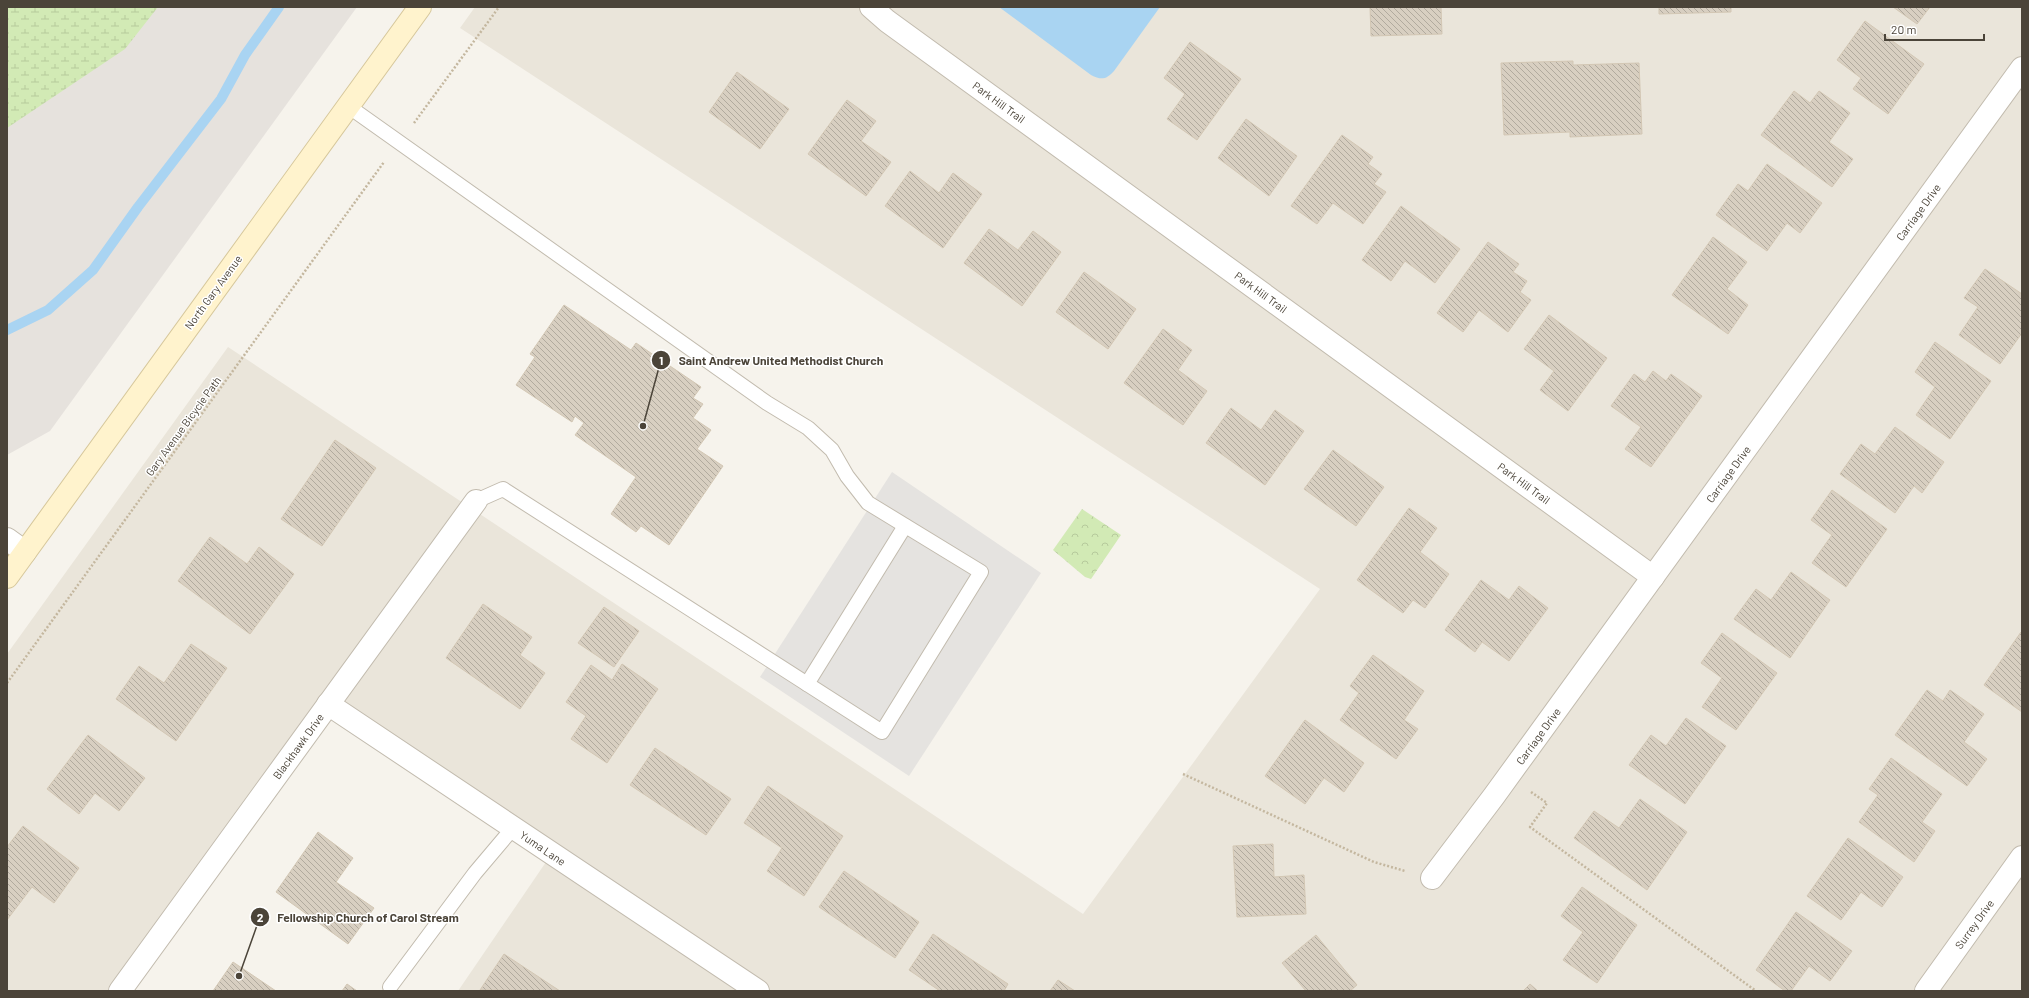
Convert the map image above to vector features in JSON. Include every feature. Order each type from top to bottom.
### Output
[{"type":"street","name":"North Gary Avenue","points":[[7,577],[420,7]]},
{"type":"street","name":"Park Hill Trail","points":[[871,7],[900,30],[1653,577]]},
{"type":"street","name":"Carriage Drive","points":[[1432,878],[1509,776],[2022,68]]},
{"type":"street","name":"Blackhawk Drive","points":[[120,991],[476,501]]},
{"type":"street","points":[[7,539],[25,552]]},
{"type":"street","name":"Yuma Lane","points":[[328,704],[758,991]]},
{"type":"street","name":"Surrey Drive","points":[[1926,991],[2022,857]]},
{"type":"lane","points":[[348,106],[767,403],[808,428],[832,450],[847,476],[868,503],[981,572],[882,732],[503,488],[476,501]]},
{"type":"lane","points":[[807,684],[905,526]]},
{"type":"lane","points":[[390,988],[475,873],[513,828]]},
{"type":"path","points":[[425,107],[499,7]]},
{"type":"path","name":"Gary Avenue Bicycle Path","points":[[7,683],[373,178]]},
{"type":"path","points":[[1183,774],[1374,862],[1432,878]]},
{"type":"path","points":[[1509,776],[1547,803],[1530,827],[1756,991]]},
{"type":"shaded area","points":[[7,7],[357,7],[50,431],[7,455]]},
{"type":"shaded area","points":[[475,7],[2022,7],[2022,991],[458,991],[546,862],[331,717],[131,991],[7,991],[7,654],[228,347],[1083,914],[1320,589],[460,28]]},
{"type":"shaded area","points":[[892,472],[1041,573],[909,776],[760,677]]},
{"type":"green space","points":[[7,7],[158,7],[125,49],[7,128]]},
{"type":"green space","points":[[1082,509],[1121,535],[1091,579],[1085,577],[1053,550]]},
{"type":"water","points":[[999,7],[1160,7],[1114,71],[1106,78],[1098,78],[1091,75]]},
{"type":"building","points":[[1370,7],[1441,7],[1442,34],[1371,36]]},
{"type":"building","points":[[1659,7],[1731,7],[1731,12],[1659,14]]},
{"type":"building","points":[[1893,7],[1930,7],[1917,24]]},
{"type":"building","points":[[1865,21],[1924,64],[1888,114],[1853,89],[1861,78],[1837,60]]},
{"type":"building","points":[[1190,42],[1241,79],[1197,140],[1167,119],[1185,94],[1164,78]]},
{"type":"building","points":[[1573,61],[1573,65],[1639,63],[1642,134],[1570,137],[1570,132],[1504,135],[1501,63]]},
{"type":"building","points":[[737,72],[789,109],[760,149],[709,112]]},
{"type":"building","points":[[1794,91],[1810,103],[1819,91],[1850,113],[1829,142],[1853,159],[1832,187],[1761,135]]},
{"type":"building","points":[[847,100],[876,121],[861,141],[891,162],[866,196],[808,154]]},
{"type":"building","points":[[1246,119],[1297,156],[1269,196],[1218,158]]},
{"type":"building","points":[[1342,135],[1373,157],[1368,164],[1382,174],[1374,184],[1386,192],[1363,224],[1333,203],[1317,224],[1291,206]]},
{"type":"building","points":[[1767,164],[1822,203],[1800,233],[1787,223],[1767,251],[1716,215],[1738,184],[1748,191]]},
{"type":"building","points":[[910,171],[939,193],[953,173],[982,194],[943,248],[885,206]]},
{"type":"building","points":[[1401,206],[1460,249],[1435,283],[1405,261],[1391,281],[1362,260]]},
{"type":"building","points":[[989,229],[1018,250],[1033,231],[1061,252],[1022,306],[964,263]]},
{"type":"building","points":[[1713,237],[1747,262],[1727,289],[1748,305],[1728,334],[1672,295]]},
{"type":"building","points":[[1488,242],[1519,264],[1513,272],[1527,281],[1520,292],[1531,300],[1508,332],[1479,310],[1463,332],[1437,313]]},
{"type":"building","points":[[1985,269],[2022,294],[2022,333],[2000,364],[1959,335],[1978,307],[1964,298]]},
{"type":"building","points":[[1084,272],[1136,309],[1108,349],[1056,312]]},
{"type":"building","points":[[564,305],[631,350],[636,343],[701,387],[693,398],[703,404],[693,418],[711,430],[697,449],[723,466],[669,545],[641,526],[636,532],[611,514],[636,477],[575,435],[584,423],[575,416],[572,422],[516,385],[535,357],[530,354]]},
{"type":"building","points":[[1549,315],[1607,358],[1568,411],[1540,390],[1554,371],[1524,349]]},
{"type":"building","points":[[1163,329],[1192,350],[1178,370],[1207,391],[1183,425],[1124,383]]},
{"type":"building","points":[[1935,342],[1991,381],[1950,439],[1916,415],[1935,387],[1915,372]]},
{"type":"building","points":[[1653,371],[1666,381],[1671,374],[1702,396],[1651,467],[1625,449],[1641,427],[1611,406],[1634,374],[1645,382]]},
{"type":"building","points":[[1231,408],[1261,430],[1275,410],[1304,431],[1265,485],[1206,443]]},
{"type":"building","points":[[1895,427],[1944,462],[1922,493],[1914,486],[1895,513],[1840,474],[1861,444],[1875,454]]},
{"type":"building","points":[[335,440],[376,468],[322,546],[281,519]]},
{"type":"building","points":[[1333,450],[1384,487],[1356,526],[1304,489]]},
{"type":"building","points":[[1832,490],[1887,529],[1846,587],[1812,563],[1832,535],[1811,520]]},
{"type":"building","points":[[1409,508],[1437,528],[1420,552],[1449,574],[1425,608],[1413,600],[1403,613],[1357,580]]},
{"type":"building","points":[[210,537],[247,564],[259,547],[294,574],[250,634],[178,581]]},
{"type":"building","points":[[1791,572],[1830,600],[1790,658],[1734,619],[1756,589],[1771,600]]},
{"type":"building","points":[[1481,580],[1509,600],[1519,586],[1548,608],[1509,661],[1482,642],[1475,652],[1445,630]]},
{"type":"building","points":[[483,604],[532,637],[520,655],[545,673],[520,709],[446,658]]},
{"type":"building","points":[[604,607],[639,631],[614,667],[578,643]]},
{"type":"building","points":[[2022,632],[2022,712],[1984,685]]},
{"type":"building","points":[[1722,633],[1777,673],[1736,730],[1702,707],[1722,678],[1701,663]]},
{"type":"building","points":[[191,644],[227,668],[176,741],[116,699],[139,666],[164,683]]},
{"type":"building","points":[[1373,655],[1424,691],[1404,720],[1418,729],[1396,759],[1340,720],[1359,693],[1350,686]]},
{"type":"building","points":[[622,664],[658,689],[607,763],[571,739],[586,716],[566,702],[591,665],[612,680]]},
{"type":"building","points":[[1927,690],[1943,701],[1950,690],[1984,714],[1964,742],[1987,759],[1967,786],[1895,735]]},
{"type":"building","points":[[1686,718],[1726,746],[1685,804],[1629,765],[1651,735],[1666,746]]},
{"type":"building","points":[[1305,720],[1364,763],[1344,792],[1324,778],[1305,804],[1265,776]]},
{"type":"building","points":[[88,735],[145,778],[119,811],[95,793],[79,814],[47,789]]},
{"type":"building","points":[[655,748],[731,799],[706,835],[630,785]]},
{"type":"building","points":[[1891,758],[1942,794],[1922,822],[1935,831],[1914,862],[1859,822],[1878,795],[1869,789]]},
{"type":"building","points":[[768,786],[843,836],[804,896],[767,871],[782,848],[744,823]]},
{"type":"building","points":[[1640,799],[1687,832],[1647,890],[1574,838],[1594,811],[1619,828]]},
{"type":"building","points":[[23,826],[79,868],[54,903],[32,887],[7,920],[7,847]]},
{"type":"building","points":[[318,832],[353,858],[336,882],[374,908],[348,944],[276,892]]},
{"type":"building","points":[[1848,838],[1903,877],[1882,907],[1861,892],[1841,920],[1807,896]]},
{"type":"building","points":[[1273,844],[1274,877],[1304,875],[1306,914],[1237,917],[1233,846]]},
{"type":"building","points":[[844,871],[919,922],[895,958],[819,907]]},
{"type":"building","points":[[1582,887],[1637,925],[1597,983],[1563,960],[1583,932],[1561,916]]},
{"type":"building","points":[[1796,912],[1852,951],[1830,981],[1809,966],[1791,991],[1785,991],[1756,970]]},
{"type":"building","points":[[933,934],[1008,984],[1004,991],[940,991],[909,970]]},
{"type":"building","points":[[1316,935],[1357,985],[1350,991],[1306,991],[1282,963]]},
{"type":"building","points":[[504,954],[560,991],[480,990]]},
{"type":"building","points":[[233,962],[276,991],[213,991]]},
{"type":"building","points":[[1058,980],[1075,991],[1050,991]]},
{"type":"building","points":[[347,984],[357,991],[342,991]]},
{"type":"building","points":[[1530,984],[1538,991],[1523,991]]},
{"type":"waterway","points":[[7,330],[48,310],[93,270],[138,207],[221,99],[245,55],[279,7]]},
{"type":"place","name":"Saint Andrew United Methodist Church","points":[[643,426]]},
{"type":"place","name":"Fellowship Church of Carol Stream","points":[[239,976]]}]
